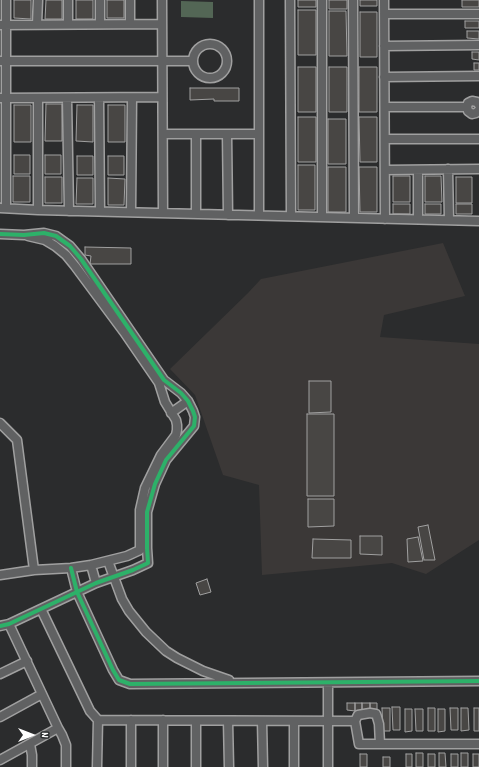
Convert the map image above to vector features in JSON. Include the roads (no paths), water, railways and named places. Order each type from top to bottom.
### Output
[{"type":"street","points":[[6,0],[3,25],[3,208],[479,221]]},
{"type":"street","points":[[38,0],[38,24]]},
{"type":"street","points":[[68,0],[68,24]]},
{"type":"street","points":[[100,0],[100,24]]},
{"type":"street","points":[[130,0],[130,24]]},
{"type":"street","points":[[162,0],[163,213]]},
{"type":"street","points":[[259,0],[259,215]]},
{"type":"street","points":[[290,0],[291,216]]},
{"type":"street","points":[[322,0],[322,217]]},
{"type":"street","points":[[353,0],[354,218]]},
{"type":"street","points":[[384,0],[385,219]]},
{"type":"street","points":[[384,14],[479,14]]},
{"type":"street","points":[[3,25],[162,24]]},
{"type":"street","points":[[210,44],[222,48],[227,61],[222,73],[218,76],[210,78],[201,76],[198,73],[195,69],[193,61],[195,52],[201,46],[210,44]]},
{"type":"street","points":[[384,46],[479,45]]},
{"type":"street","points":[[3,61],[193,61]]},
{"type":"street","points":[[384,76],[479,76]]},
{"type":"street","points":[[3,98],[162,97]]},
{"type":"street","points":[[38,98],[38,210]]},
{"type":"street","points":[[67,98],[69,211]]},
{"type":"street","points":[[99,98],[100,211]]},
{"type":"street","points":[[131,212],[132,98]]},
{"type":"street","points":[[479,105],[477,102],[472,101],[468,103],[467,107],[468,112],[472,114],[479,110]]},
{"type":"street","points":[[385,107],[467,107]]},
{"type":"street","points":[[163,134],[259,134]]},
{"type":"street","points":[[196,134],[196,214]]},
{"type":"street","points":[[227,134],[228,215]]},
{"type":"street","points":[[385,139],[479,139]]},
{"type":"street","points":[[448,169],[449,220]]},
{"type":"street","points":[[385,170],[479,169]]},
{"type":"street","points":[[418,170],[418,219]]},
{"type":"street","points":[[0,234],[24,235],[45,240],[66,255],[110,307],[164,380],[181,392],[188,401],[196,417],[194,426],[166,460],[155,484],[147,512],[148,563],[96,583],[9,624],[0,626]]},
{"type":"street","points":[[0,575],[34,570],[71,568],[91,565],[128,556],[140,550],[140,510],[145,488],[160,455],[176,435],[178,430],[176,420],[165,402],[159,383],[110,307]]},
{"type":"street","points":[[162,395],[172,386]]},
{"type":"street","points":[[171,413],[188,401]]},
{"type":"street","points":[[0,423],[17,440],[34,570]]},
{"type":"street","points":[[108,561],[122,599],[129,611],[146,632],[166,651],[203,672],[239,683]]},
{"type":"street","points":[[91,565],[96,583]]},
{"type":"street","points":[[71,568],[76,592],[113,670],[119,680],[130,684],[479,681]]},
{"type":"street","points":[[41,609],[90,711],[98,720],[355,721]]},
{"type":"street","points":[[9,624],[66,745],[66,767]]},
{"type":"street","points":[[0,674],[27,661]]},
{"type":"street","points":[[328,683],[328,767]]},
{"type":"street","points":[[0,717],[42,694]]},
{"type":"street","points":[[380,744],[379,724],[376,714],[358,715],[355,721],[359,744],[380,744],[479,744]]},
{"type":"street","points":[[97,767],[98,720]]},
{"type":"street","points":[[131,720],[131,767]]},
{"type":"street","points":[[163,720],[163,767]]},
{"type":"street","points":[[196,721],[196,767]]},
{"type":"street","points":[[228,721],[229,767]]},
{"type":"street","points":[[262,721],[263,767]]},
{"type":"street","points":[[294,721],[294,767]]},
{"type":"street","points":[[0,760],[58,728]]},
{"type":"street","points":[[30,744],[32,767]]}]
